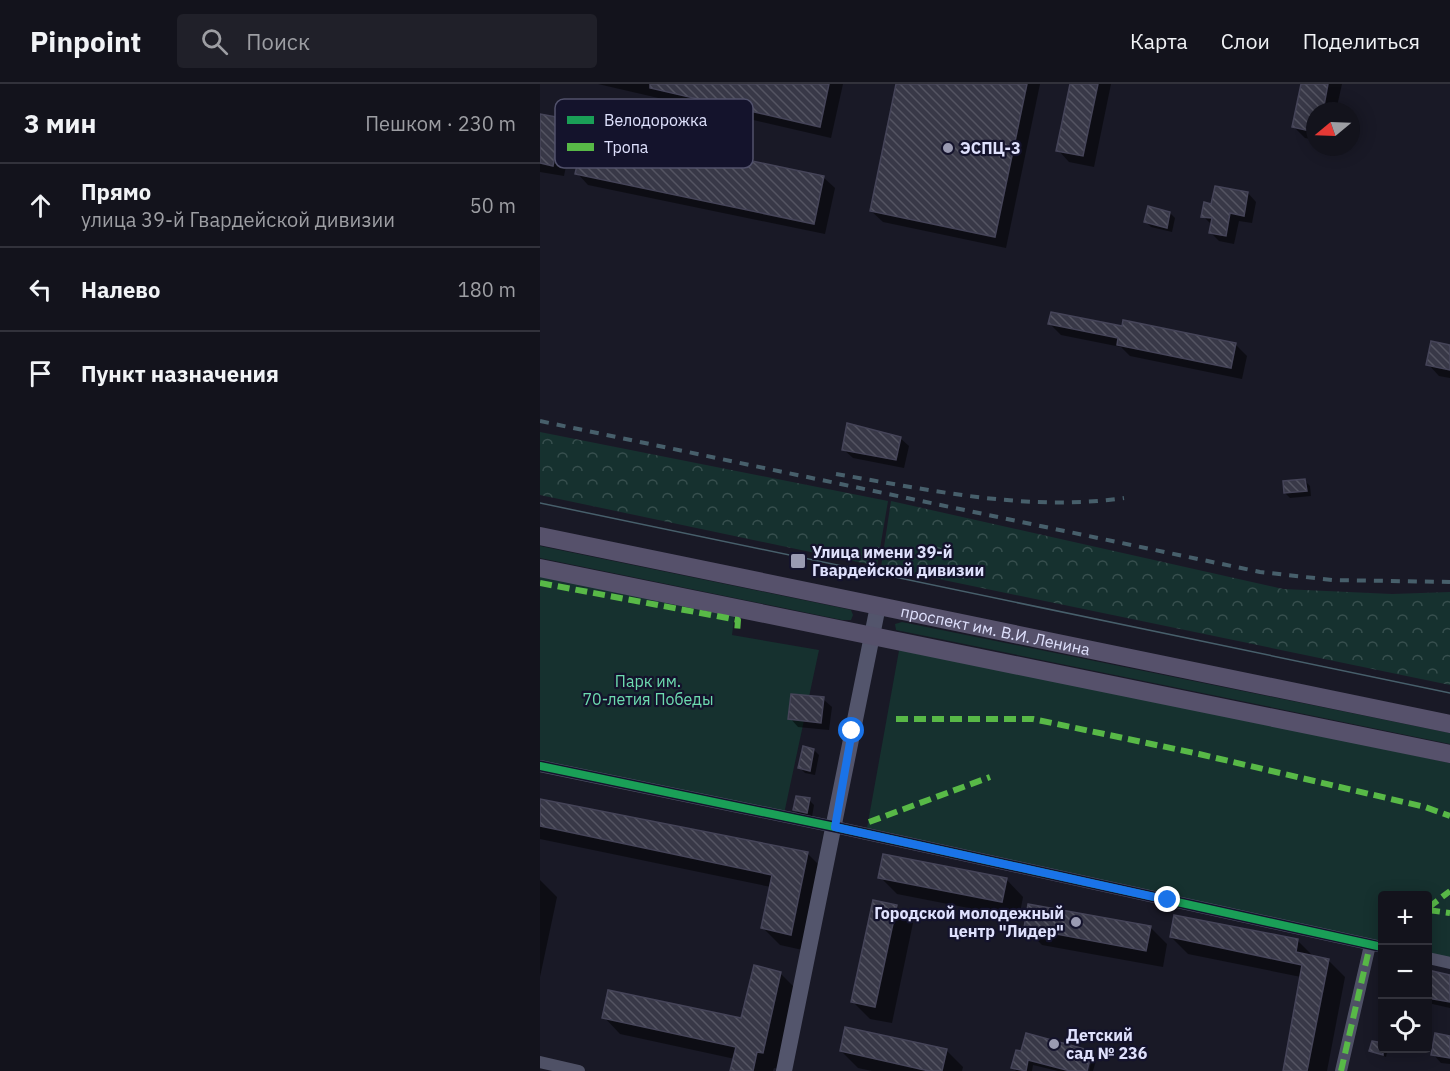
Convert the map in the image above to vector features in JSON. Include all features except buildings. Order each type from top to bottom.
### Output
[{"type":"main road","name":"проспект им. В.И. Ленина","points":[[540,536],[1450,724]]},
{"type":"main road","name":"проспект им. В.И. Ленина","points":[[540,568],[1450,754]]},
{"type":"main road","points":[[784,1071],[878,606]]},
{"type":"street","points":[[540,766],[835,827],[1376,946],[1341,1071]]},
{"type":"street","points":[[1432,959],[1450,963]]},
{"type":"street","points":[[540,1062],[579,1071]]},
{"type":"green space","points":[[540,432],[888,501],[877,566],[540,495]]},
{"type":"green space","points":[[891,501],[1283,589],[1392,594],[1450,592],[1450,685],[881,567]]},
{"type":"green space","points":[[540,546],[842,608],[851,610],[853,615],[851,620],[842,620],[540,558]]},
{"type":"green space","name":"Парк им. 70-летия Победы","points":[[540,573],[735,612],[732,635],[819,650],[784,814],[540,764]]},
{"type":"green space","points":[[902,622],[1450,733],[1450,744],[896,630],[895,624]]},
{"type":"green space","points":[[900,645],[1450,763],[1450,959],[1432,956],[1432,891],[1378,891],[1378,945],[867,828]]},
{"type":"tram line","points":[[540,503],[1450,693]]},
{"type":"railway","points":[[540,421],[1260,572],[1332,580],[1450,582]]},
{"type":"railway","points":[[836,474],[943,492],[1015,501],[1088,502],[1124,498]]},
{"type":"marked path","points":[[540,583],[738,620],[737,633]]},
{"type":"marked path","points":[[896,719],[1033,719],[1199,754],[1425,807],[1450,816]]},
{"type":"marked path","points":[[869,822],[990,777]]},
{"type":"marked path","points":[[1432,905],[1450,891]]},
{"type":"marked path","points":[[1432,911],[1450,913]]},
{"type":"marked path","points":[[1341,1071],[1370,945]]},
{"type":"cycle path","points":[[540,766],[835,827],[1378,946]]},
{"type":"place","name":"ЭСПЦ-3","points":[[948,148]]},
{"type":"place","name":"Улица имени 39-й Гвардейской дивизии","points":[[798,561]]},
{"type":"place","name":"Городской молодежный центр \"Лидер\"","points":[[1076,922]]},
{"type":"place","name":"Детский сад № 236","points":[[1054,1044]]},
{"type":"route","points":[[852,731],[835,827],[1168,900]]}]
